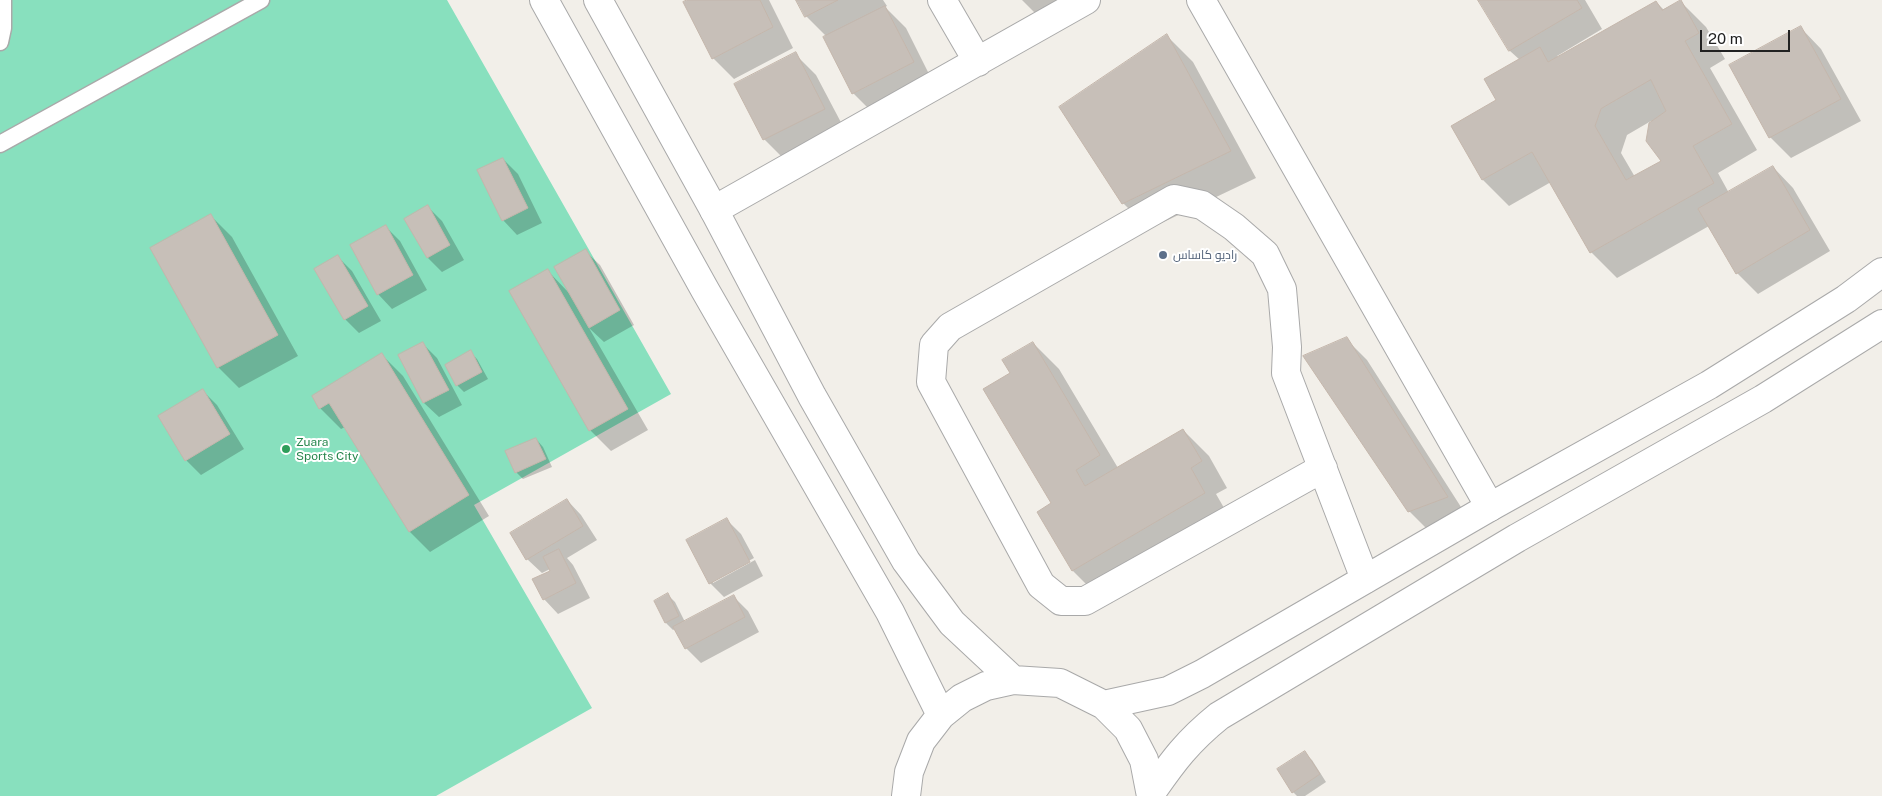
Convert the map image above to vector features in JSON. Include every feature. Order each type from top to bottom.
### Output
[{"type":"street","points":[[544,0],[705,290],[890,612],[941,715]]},
{"type":"street","points":[[598,0],[714,210],[812,396],[906,560],[952,623],[1013,680]]},
{"type":"street","points":[[942,0],[978,62]]},
{"type":"street","points":[[714,210],[1086,0]]},
{"type":"street","points":[[1201,0],[1490,506]]},
{"type":"street","points":[[1323,468],[1085,601],[1061,601],[1041,585],[931,382],[934,345],[950,327],[1174,199],[1202,205],[1234,227],[1265,254],[1282,289],[1287,347],[1286,374],[1323,468],[1365,579]]},
{"type":"street","points":[[1104,705],[1168,691],[1202,674],[1490,506],[1709,385],[1846,298],[1882,272]]},
{"type":"street","points":[[1151,795],[1175,758],[1196,735],[1219,716],[1517,538],[1763,399],[1875,329],[1846,298]]},
{"type":"street","points":[[906,796],[909,772],[921,741],[941,715],[962,698],[986,686],[1013,680],[1060,683],[1104,705],[1128,729],[1144,760],[1151,795]]},
{"type":"lane","points":[[0,42],[3,28],[4,0]]},
{"type":"lane","points":[[0,144],[260,0]]},
{"type":"green space","name":"Zuara Sports City","points":[[0,0],[447,0],[671,394],[474,505],[592,708],[436,796],[0,796]]},
{"type":"building","points":[[687,0],[760,0],[773,27],[712,59],[683,2]]},
{"type":"building","points":[[796,0],[838,0],[805,17]]},
{"type":"building","points":[[1478,0],[1577,0],[1582,8],[1509,51]]},
{"type":"building","points":[[1681,0],[1699,33],[1685,41],[1732,124],[1693,146],[1714,183],[1590,253],[1532,152],[1482,180],[1451,126],[1496,100],[1484,79],[1540,47],[1548,62],[1656,1],[1662,10]],"holes":[[[1651,80],[1666,111],[1649,123],[1646,141],[1661,161],[1626,180],[1595,126],[1601,109]]]},
{"type":"building","points":[[885,6],[914,62],[852,94],[823,37]]},
{"type":"building","points":[[1801,26],[1841,99],[1769,138],[1729,65]]},
{"type":"building","points":[[1167,34],[1231,151],[1122,204],[1059,107]]},
{"type":"building","points":[[796,52],[825,109],[763,140],[734,84]]},
{"type":"building","points":[[503,158],[528,208],[502,221],[477,170]]},
{"type":"building","points":[[1773,166],[1810,230],[1736,274],[1698,209]]},
{"type":"building","points":[[428,205],[450,245],[427,258],[404,219]]},
{"type":"building","points":[[211,214],[278,335],[217,368],[150,248]]},
{"type":"building","points":[[386,225],[413,275],[377,295],[350,245]]},
{"type":"building","points":[[586,249],[620,310],[589,328],[554,267]]},
{"type":"building","points":[[338,255],[368,306],[344,320],[314,269]]},
{"type":"building","points":[[548,269],[628,409],[589,431],[509,291]]},
{"type":"building","points":[[1347,337],[1448,497],[1408,512],[1303,356]]},
{"type":"building","points":[[423,342],[449,390],[423,403],[398,355]]},
{"type":"building","points":[[1033,342],[1100,455],[1076,470],[1085,486],[1183,429],[1202,461],[1191,468],[1205,493],[1072,571],[1037,512],[1051,503],[983,389],[1010,373],[1002,360]]},
{"type":"building","points":[[471,350],[482,372],[456,386],[445,365]]},
{"type":"building","points":[[382,353],[469,495],[409,532],[329,403],[319,409],[312,396]]},
{"type":"building","points":[[203,389],[230,434],[185,461],[158,416]]},
{"type":"building","points":[[536,438],[546,459],[515,473],[505,451]]},
{"type":"building","points":[[567,499],[583,526],[526,560],[510,533]]},
{"type":"building","points":[[727,518],[750,562],[709,584],[686,540]]},
{"type":"building","points":[[559,549],[576,583],[543,600],[532,579],[550,571],[543,557]]},
{"type":"building","points":[[668,593],[679,616],[665,623],[654,601]]},
{"type":"building","points":[[734,595],[745,617],[685,649],[673,627]]},
{"type":"building","points":[[1305,751],[1320,774],[1292,793],[1277,769]]},
{"type":"place","name":"راديو كاساس","points":[[1163,255]]},
{"type":"place","name":"Zuara Sports City","points":[[286,449]]}]
